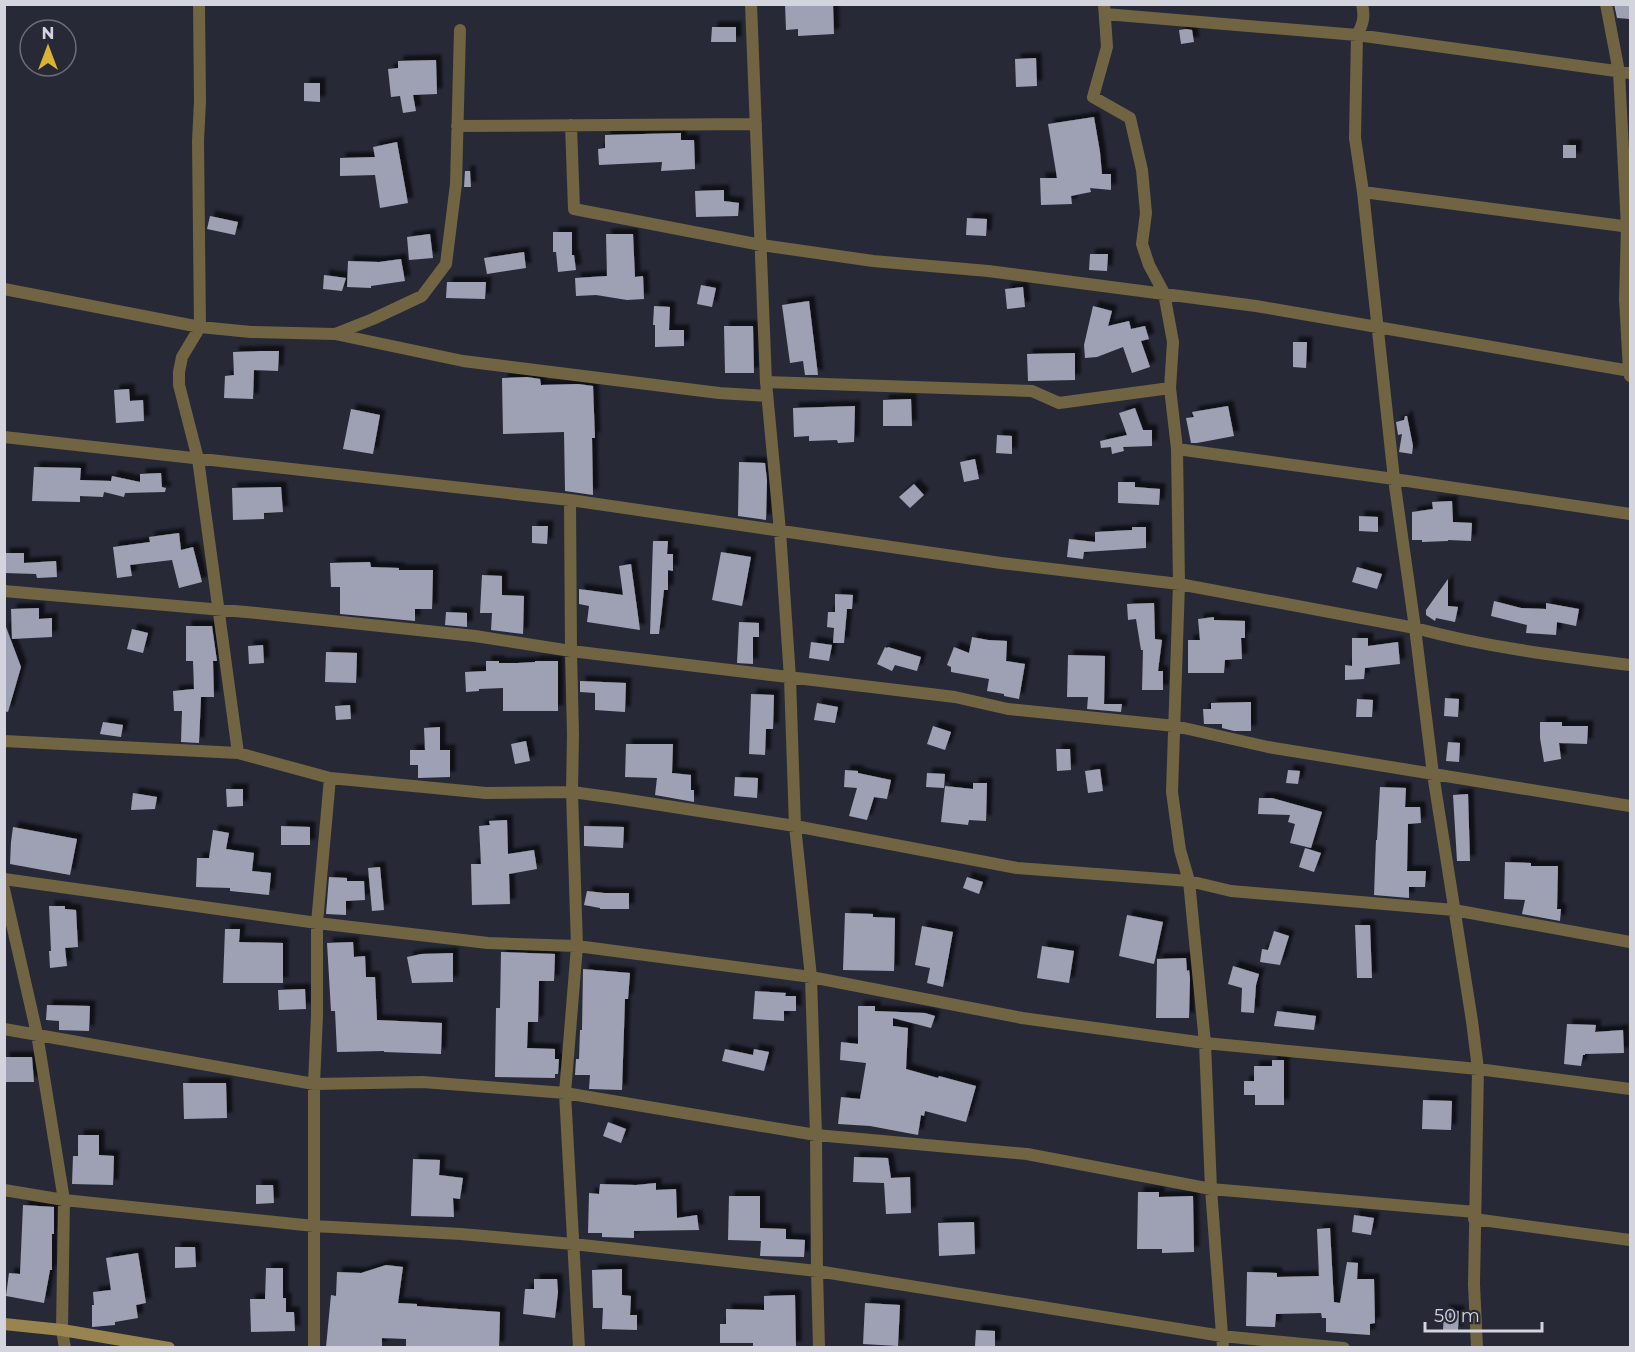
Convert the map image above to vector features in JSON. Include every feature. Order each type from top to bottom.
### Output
[{"type":"street","points":[[199,4],[200,327],[182,357],[180,384],[198,459],[238,753]]},
{"type":"street","points":[[751,4],[766,382],[780,531],[790,678],[795,826],[811,977],[819,1347]]},
{"type":"street","points":[[1362,4],[1363,24],[1357,35],[1355,138],[1363,192],[1394,479],[1433,774],[1478,1069],[1474,1284],[1477,1347]]},
{"type":"street","points":[[571,125],[574,209],[761,245],[873,261],[988,271],[1256,306],[1630,373],[1625,299],[1629,227],[1625,72],[1606,4]]},
{"type":"street","points":[[1222,1342],[1210,1189],[1205,1043],[1189,881],[1180,850],[1172,792],[1179,584],[1177,449],[1170,388],[1173,342],[1164,293],[1149,265],[1142,244],[1146,213],[1142,170],[1130,118],[1093,97],[1107,47],[1105,9],[1357,35],[1625,72]]},
{"type":"street","points":[[334,334],[422,296],[446,264],[456,184],[460,30]]},
{"type":"street","points":[[457,126],[756,124]]},
{"type":"street","points":[[1363,192],[1629,227]]},
{"type":"street","points":[[4,290],[200,327],[250,332],[334,334],[463,361],[707,391],[768,396]]},
{"type":"street","points":[[766,382],[1032,391],[1059,403],[1170,388]]},
{"type":"street","points":[[4,437],[570,500],[1001,563],[1179,584],[1415,628],[1451,638],[1630,665]]},
{"type":"street","points":[[1177,449],[1630,514]]},
{"type":"street","points":[[570,500],[572,792],[577,946],[566,1093],[579,1347]]},
{"type":"street","points":[[4,591],[217,609],[475,636],[571,651],[955,697],[1008,709],[1175,726],[1268,747],[1630,806]]},
{"type":"street","points":[[4,741],[238,753],[330,778],[486,793],[572,792],[795,826],[1017,868],[1189,881],[1231,891],[1454,910],[1630,942]]},
{"type":"street","points":[[314,1347],[314,1084],[317,923],[330,778]]},
{"type":"street","points":[[4,879],[317,923],[489,943],[577,946],[811,977],[1022,1018],[1205,1043],[1478,1069],[1630,1089]]},
{"type":"street","points":[[4,889],[37,1034],[64,1200],[62,1330],[65,1347]]},
{"type":"street","points":[[4,1029],[314,1084],[423,1082],[566,1093],[816,1135],[1027,1154],[1210,1189],[1475,1216],[1630,1240]]},
{"type":"street","points":[[4,1190],[64,1200],[314,1226],[461,1234],[817,1270],[1222,1342],[1344,1347]]},
{"type":"street","points":[[4,1323],[169,1347]]},
{"type":"building","points":[[785,4],[833,4],[834,34],[798,36],[798,29],[786,30]]},
{"type":"building","points":[[1614,4],[1630,4],[1630,19],[1617,18]]},
{"type":"building","points":[[712,27],[736,27],[736,42],[711,42]]},
{"type":"building","points":[[1179,30],[1192,30],[1194,42],[1181,44]]},
{"type":"building","points":[[1036,58],[1037,86],[1016,87],[1015,59]]},
{"type":"building","points":[[436,60],[437,94],[413,95],[416,111],[403,113],[400,96],[391,97],[388,69],[398,68],[398,61]]},
{"type":"building","points":[[304,83],[320,83],[320,102],[304,101]]},
{"type":"building","points":[[1094,117],[1102,174],[1111,174],[1111,190],[1090,188],[1091,192],[1071,196],[1072,204],[1041,205],[1040,178],[1057,178],[1048,124]]},
{"type":"building","points":[[681,133],[681,140],[694,140],[695,169],[661,171],[662,162],[599,165],[598,149],[605,148],[605,135]]},
{"type":"building","points":[[397,142],[408,203],[380,208],[375,175],[340,176],[340,158],[375,157],[373,147]]},
{"type":"building","points":[[1563,145],[1576,145],[1576,158],[1563,158]]},
{"type":"building","points":[[465,171],[470,171],[471,187],[464,187]]},
{"type":"building","points":[[724,190],[724,201],[739,203],[738,216],[696,217],[695,191]]},
{"type":"building","points":[[210,216],[238,222],[235,235],[207,229]]},
{"type":"building","points":[[967,218],[987,219],[986,236],[966,235]]},
{"type":"building","points":[[553,232],[572,232],[572,255],[574,255],[576,270],[558,272],[556,252],[553,252]]},
{"type":"building","points":[[430,234],[433,258],[409,260],[407,237]]},
{"type":"building","points":[[606,234],[633,234],[635,277],[643,276],[644,299],[627,300],[596,295],[576,296],[575,278],[607,276]]},
{"type":"building","points":[[524,252],[526,268],[487,274],[484,258]]},
{"type":"building","points":[[1090,254],[1108,254],[1107,271],[1089,270]]},
{"type":"building","points":[[401,259],[405,281],[371,286],[371,288],[347,287],[348,261],[379,262]]},
{"type":"building","points":[[324,275],[346,278],[342,291],[323,289]]},
{"type":"building","points":[[447,282],[486,282],[485,299],[446,298]]},
{"type":"building","points":[[701,285],[716,288],[712,307],[697,304]]},
{"type":"building","points":[[1023,287],[1025,307],[1007,309],[1005,289]]},
{"type":"building","points":[[809,301],[818,375],[805,375],[803,361],[790,363],[782,305]]},
{"type":"building","points":[[654,306],[670,307],[669,330],[684,330],[684,346],[655,347]]},
{"type":"building","points":[[1093,306],[1112,311],[1108,326],[1129,321],[1131,329],[1145,326],[1149,339],[1141,341],[1150,367],[1132,373],[1123,347],[1097,357],[1085,358],[1084,345]]},
{"type":"building","points":[[724,326],[753,326],[754,373],[725,373]]},
{"type":"building","points":[[1293,342],[1307,342],[1306,368],[1293,367]]},
{"type":"building","points":[[279,351],[278,371],[254,370],[253,399],[224,398],[225,376],[234,375],[233,352]]},
{"type":"building","points":[[1075,353],[1075,380],[1028,381],[1027,354]]},
{"type":"building","points":[[502,378],[540,379],[541,385],[593,386],[595,438],[592,438],[593,495],[565,491],[564,432],[503,434]]},
{"type":"building","points":[[129,389],[130,401],[143,400],[144,421],[116,423],[114,390]]},
{"type":"building","points":[[911,399],[912,426],[883,426],[883,400]]},
{"type":"building","points":[[855,406],[854,442],[809,441],[809,436],[794,437],[793,408]]},
{"type":"building","points":[[1228,406],[1234,436],[1191,443],[1186,418],[1194,417],[1192,412]]},
{"type":"building","points":[[1135,408],[1143,430],[1152,430],[1152,446],[1123,447],[1124,451],[1112,454],[1111,447],[1101,448],[1100,441],[1127,435],[1119,413]]},
{"type":"building","points":[[351,409],[380,415],[373,454],[343,449]]},
{"type":"building","points":[[1407,416],[1413,446],[1412,454],[1399,452],[1402,434],[1398,435],[1396,422],[1404,420]]},
{"type":"building","points":[[997,435],[1012,436],[1012,454],[996,453]]},
{"type":"building","points":[[975,459],[979,479],[964,482],[960,462]]},
{"type":"building","points":[[739,462],[765,463],[766,520],[738,516]]},
{"type":"building","points":[[34,467],[81,468],[80,480],[111,481],[112,476],[140,482],[140,474],[161,473],[162,487],[166,488],[165,492],[125,493],[124,497],[104,492],[103,497],[80,496],[80,502],[32,501]]},
{"type":"building","points":[[1118,482],[1135,482],[1135,487],[1160,489],[1159,505],[1118,503]]},
{"type":"building","points":[[914,484],[924,495],[910,508],[899,497]]},
{"type":"building","points":[[281,487],[283,512],[264,513],[264,519],[233,520],[232,488]]},
{"type":"building","points":[[1452,501],[1453,522],[1472,523],[1471,541],[1422,542],[1422,540],[1412,540],[1412,512],[1433,509],[1432,502]]},
{"type":"building","points":[[1359,516],[1378,517],[1378,532],[1359,531]]},
{"type":"building","points":[[532,526],[548,526],[547,544],[532,543]]},
{"type":"building","points":[[1132,527],[1146,527],[1146,548],[1084,552],[1083,559],[1067,557],[1069,539],[1095,542],[1095,532],[1132,530]]},
{"type":"building","points":[[179,533],[181,550],[193,547],[202,582],[179,588],[172,560],[130,565],[132,576],[117,578],[113,547],[150,542],[149,537]]},
{"type":"building","points":[[653,541],[668,541],[667,554],[673,554],[673,571],[668,570],[668,590],[664,590],[659,634],[650,634]]},
{"type":"building","points":[[721,552],[751,557],[742,606],[712,600]]},
{"type":"building","points":[[4,553],[24,553],[24,563],[56,561],[57,577],[37,578],[36,574],[4,573]]},
{"type":"building","points":[[370,562],[371,567],[433,570],[432,609],[415,609],[415,621],[340,614],[340,587],[331,587],[330,563]]},
{"type":"building","points":[[631,564],[640,630],[587,622],[589,606],[579,604],[579,589],[623,595],[619,566]]},
{"type":"building","points":[[1357,567],[1382,574],[1377,589],[1352,582]]},
{"type":"building","points":[[482,575],[502,576],[502,595],[524,596],[523,634],[491,630],[492,613],[480,613]]},
{"type":"building","points":[[1448,579],[1448,606],[1458,607],[1455,622],[1436,618],[1435,621],[1426,615],[1426,610]]},
{"type":"building","points":[[835,594],[853,595],[852,609],[847,609],[844,643],[833,643],[834,628],[827,627],[828,612],[835,612]]},
{"type":"building","points":[[1494,601],[1521,608],[1546,609],[1546,603],[1579,609],[1576,626],[1557,622],[1556,635],[1526,633],[1527,625],[1491,616]]},
{"type":"building","points":[[1154,603],[1155,639],[1162,640],[1158,671],[1163,671],[1163,690],[1142,690],[1143,650],[1141,650],[1136,619],[1128,620],[1127,604]]},
{"type":"building","points":[[39,608],[39,619],[52,618],[52,637],[12,639],[11,609]]},
{"type":"building","points":[[446,612],[467,613],[467,627],[445,625]]},
{"type":"building","points":[[1214,617],[1214,620],[1245,621],[1245,638],[1241,638],[1242,659],[1225,660],[1224,673],[1188,673],[1188,640],[1200,640],[1198,619]]},
{"type":"building","points":[[739,622],[759,623],[759,637],[753,637],[753,664],[737,663]]},
{"type":"building","points":[[186,626],[212,626],[217,661],[213,661],[214,697],[201,697],[199,743],[181,742],[182,711],[174,711],[173,691],[194,689],[193,661],[186,661]]},
{"type":"building","points":[[6,627],[21,667],[8,712],[4,711],[4,628]]},
{"type":"building","points":[[132,629],[148,633],[143,653],[127,649]]},
{"type":"building","points":[[972,637],[1007,641],[1006,661],[1025,664],[1019,699],[987,691],[989,679],[951,672],[951,667],[947,665],[954,647],[969,653]]},
{"type":"building","points":[[1352,638],[1368,638],[1368,646],[1398,642],[1400,664],[1365,668],[1364,679],[1345,680],[1345,665],[1352,666]]},
{"type":"building","points":[[811,642],[832,645],[829,661],[809,658]]},
{"type":"building","points":[[263,645],[264,663],[249,664],[248,646]]},
{"type":"building","points":[[885,647],[921,657],[917,671],[895,665],[892,671],[877,664]]},
{"type":"building","points":[[326,652],[357,653],[356,683],[325,682]]},
{"type":"building","points":[[1068,655],[1105,656],[1104,704],[1122,704],[1121,712],[1087,709],[1088,697],[1067,697]]},
{"type":"building","points":[[486,661],[518,663],[558,661],[558,711],[503,711],[503,688],[466,692],[465,672],[486,671]]},
{"type":"building","points":[[580,681],[626,683],[625,712],[595,710],[595,693],[580,692]]},
{"type":"building","points":[[751,694],[774,695],[773,729],[766,729],[765,755],[749,754]]},
{"type":"building","points":[[1445,698],[1459,699],[1458,717],[1444,716]]},
{"type":"building","points":[[1357,699],[1373,700],[1372,717],[1356,717]]},
{"type":"building","points":[[1251,702],[1251,731],[1234,731],[1222,728],[1222,724],[1204,724],[1203,709],[1211,709],[1211,703]]},
{"type":"building","points":[[817,703],[838,707],[835,723],[814,720]]},
{"type":"building","points":[[350,705],[351,719],[336,720],[335,706]]},
{"type":"building","points":[[103,722],[123,725],[121,737],[100,734]]},
{"type":"building","points":[[1540,722],[1562,722],[1562,726],[1588,726],[1587,744],[1559,743],[1561,759],[1544,762]]},
{"type":"building","points":[[933,726],[951,732],[945,750],[927,744]]},
{"type":"building","points":[[440,727],[440,750],[450,750],[450,777],[418,778],[418,765],[410,765],[410,750],[425,750],[424,728]]},
{"type":"building","points":[[526,741],[530,761],[515,764],[511,744]]},
{"type":"building","points":[[1448,742],[1460,743],[1459,762],[1446,761]]},
{"type":"building","points":[[626,744],[673,744],[672,773],[691,775],[694,802],[655,795],[657,778],[625,777]]},
{"type":"building","points":[[1056,749],[1070,749],[1071,770],[1057,771]]},
{"type":"building","points":[[1100,769],[1103,791],[1088,793],[1085,771]]},
{"type":"building","points":[[845,770],[891,780],[887,799],[874,797],[867,820],[849,816],[857,788],[844,787]]},
{"type":"building","points":[[1288,770],[1300,771],[1298,784],[1286,783]]},
{"type":"building","points":[[927,773],[945,774],[944,788],[926,787]]},
{"type":"building","points":[[735,777],[758,778],[757,798],[734,796]]},
{"type":"building","points":[[973,783],[987,783],[986,821],[969,820],[968,825],[941,822],[945,786],[973,789]]},
{"type":"building","points":[[1380,787],[1406,788],[1405,807],[1420,807],[1421,823],[1408,824],[1407,871],[1426,871],[1425,887],[1409,887],[1409,898],[1374,895]]},
{"type":"building","points":[[226,789],[243,789],[243,806],[227,807]]},
{"type":"building","points":[[133,793],[157,797],[155,809],[131,810]]},
{"type":"building","points":[[1468,794],[1470,861],[1457,861],[1453,795]]},
{"type":"building","points":[[1259,798],[1272,798],[1322,812],[1311,848],[1290,843],[1295,824],[1288,822],[1290,815],[1258,814]]},
{"type":"building","points":[[507,820],[508,854],[534,850],[537,869],[509,874],[510,904],[472,905],[471,864],[481,864],[479,826],[490,825],[489,821]]},
{"type":"building","points":[[281,826],[310,827],[310,845],[281,845]]},
{"type":"building","points":[[584,826],[624,827],[623,848],[584,846]]},
{"type":"building","points":[[13,827],[77,839],[70,875],[10,864]]},
{"type":"building","points":[[213,830],[229,833],[226,849],[254,853],[252,871],[271,873],[269,895],[230,891],[230,888],[196,887],[197,858],[209,858]]},
{"type":"building","points":[[1305,848],[1321,853],[1314,872],[1299,867]]},
{"type":"building","points":[[1505,862],[1531,863],[1531,866],[1558,866],[1557,909],[1561,909],[1560,921],[1522,914],[1525,900],[1504,899]]},
{"type":"building","points":[[380,867],[384,910],[372,911],[368,868]]},
{"type":"building","points":[[329,877],[347,878],[347,881],[364,881],[365,900],[346,901],[346,915],[326,914]]},
{"type":"building","points":[[967,877],[983,882],[979,894],[963,888]]},
{"type":"building","points":[[587,891],[629,893],[629,909],[600,909],[584,905]]},
{"type":"building","points":[[49,906],[65,906],[65,909],[76,910],[78,947],[65,948],[67,966],[50,968]]},
{"type":"building","points":[[845,913],[895,918],[894,971],[843,970]]},
{"type":"building","points":[[1127,915],[1163,922],[1154,964],[1119,956]]},
{"type":"building","points":[[1355,925],[1370,925],[1372,978],[1357,978]]},
{"type":"building","points":[[922,926],[953,932],[943,987],[927,983],[930,968],[915,965]]},
{"type":"building","points":[[225,929],[240,929],[239,942],[283,943],[283,983],[223,983]]},
{"type":"building","points":[[1274,931],[1289,936],[1280,965],[1260,962],[1262,949],[1268,950]]},
{"type":"building","points":[[353,942],[354,957],[365,956],[366,977],[375,977],[377,1020],[442,1023],[441,1054],[384,1051],[337,1052],[335,1011],[331,1011],[327,943]]},
{"type":"building","points":[[1042,946],[1074,951],[1069,983],[1037,978]]},
{"type":"building","points":[[501,952],[555,954],[554,981],[539,981],[538,1022],[528,1022],[527,1048],[555,1049],[555,1059],[559,1059],[558,1074],[555,1074],[555,1078],[495,1077],[496,1008],[500,1008]]},
{"type":"building","points":[[453,953],[453,982],[412,983],[407,957]]},
{"type":"building","points":[[1186,958],[1190,978],[1189,1018],[1156,1018],[1157,959]]},
{"type":"building","points":[[1233,966],[1259,974],[1254,1013],[1241,1012],[1242,988],[1228,984]]},
{"type":"building","points":[[583,969],[630,973],[628,999],[625,999],[622,1090],[589,1089],[590,1075],[575,1075],[576,1059],[579,1059],[580,1030],[582,1030]]},
{"type":"building","points":[[305,989],[306,1009],[279,1010],[278,990]]},
{"type":"building","points":[[755,991],[796,996],[796,1011],[784,1011],[784,1021],[753,1019]]},
{"type":"building","points":[[47,1005],[90,1006],[89,1031],[59,1030],[59,1021],[46,1020]]},
{"type":"building","points":[[858,1006],[875,1006],[875,1011],[925,1013],[935,1016],[931,1028],[893,1018],[893,1026],[908,1028],[906,1069],[976,1086],[966,1122],[925,1111],[924,1116],[921,1115],[918,1135],[870,1126],[838,1124],[841,1097],[860,1099],[866,1063],[840,1060],[841,1042],[858,1044]]},
{"type":"building","points":[[1277,1011],[1316,1016],[1314,1030],[1274,1026]]},
{"type":"building","points":[[1567,1024],[1596,1025],[1595,1032],[1623,1030],[1624,1053],[1585,1054],[1581,1066],[1564,1064]]},
{"type":"building","points":[[725,1049],[753,1055],[754,1049],[769,1052],[764,1071],[722,1061]]},
{"type":"building","points":[[4,1057],[32,1057],[34,1082],[4,1082]]},
{"type":"building","points":[[1272,1060],[1284,1060],[1284,1105],[1255,1105],[1255,1095],[1244,1095],[1244,1081],[1254,1081],[1254,1066],[1272,1066]]},
{"type":"building","points":[[183,1083],[226,1083],[227,1118],[184,1119]]},
{"type":"building","points":[[1423,1100],[1452,1101],[1451,1130],[1422,1129]]},
{"type":"building","points":[[608,1122],[626,1129],[621,1143],[603,1136]]},
{"type":"building","points":[[78,1135],[99,1135],[99,1155],[114,1156],[113,1185],[72,1184],[73,1156],[78,1156]]},
{"type":"building","points":[[854,1157],[888,1158],[891,1178],[910,1177],[911,1213],[886,1214],[884,1183],[853,1182]]},
{"type":"building","points":[[413,1159],[440,1160],[439,1175],[463,1178],[460,1199],[453,1198],[454,1217],[411,1216]]},
{"type":"building","points":[[656,1183],[656,1190],[676,1189],[677,1218],[697,1215],[699,1230],[634,1231],[634,1238],[602,1237],[602,1233],[588,1233],[589,1193],[599,1194],[600,1184]]},
{"type":"building","points":[[256,1185],[273,1185],[274,1203],[256,1204]]},
{"type":"building","points":[[1138,1192],[1159,1192],[1159,1197],[1193,1196],[1194,1252],[1162,1253],[1162,1249],[1137,1249]]},
{"type":"building","points":[[729,1196],[760,1196],[760,1228],[786,1229],[786,1239],[805,1240],[804,1257],[760,1256],[761,1241],[728,1240]]},
{"type":"building","points":[[23,1205],[54,1207],[52,1270],[50,1270],[44,1303],[6,1296],[9,1273],[20,1274]]},
{"type":"building","points":[[1354,1215],[1374,1218],[1371,1235],[1352,1232]]},
{"type":"building","points":[[974,1222],[975,1254],[939,1256],[938,1223]]},
{"type":"building","points":[[1330,1228],[1334,1302],[1340,1303],[1347,1262],[1358,1263],[1357,1279],[1374,1279],[1375,1323],[1370,1324],[1370,1335],[1326,1332],[1326,1318],[1322,1318],[1321,1313],[1276,1314],[1275,1327],[1246,1326],[1247,1272],[1277,1273],[1277,1277],[1319,1276],[1317,1229]]},
{"type":"building","points":[[175,1247],[195,1247],[196,1267],[175,1268]]},
{"type":"building","points":[[138,1253],[146,1303],[136,1305],[138,1318],[115,1322],[115,1325],[92,1327],[93,1292],[111,1290],[106,1258]]},
{"type":"building","points":[[386,1265],[403,1267],[398,1303],[500,1312],[499,1347],[406,1347],[406,1339],[382,1338],[382,1347],[326,1347],[331,1295],[336,1296],[337,1272],[361,1273]]},
{"type":"building","points":[[266,1268],[283,1268],[283,1298],[286,1298],[286,1312],[294,1312],[295,1331],[251,1332],[250,1299],[265,1299]]},
{"type":"building","points":[[622,1269],[622,1295],[631,1296],[630,1315],[637,1315],[637,1330],[602,1329],[603,1308],[593,1308],[592,1270]]},
{"type":"building","points":[[534,1279],[557,1279],[555,1318],[523,1314],[525,1289],[534,1289]]},
{"type":"building","points":[[795,1295],[796,1347],[753,1347],[753,1343],[720,1343],[720,1324],[726,1324],[726,1309],[764,1310],[764,1296]]},
{"type":"building","points":[[865,1303],[900,1305],[898,1346],[863,1344]]},
{"type":"building","points":[[1444,1310],[1459,1311],[1458,1331],[1443,1331]]},
{"type":"building","points":[[976,1330],[995,1331],[995,1346],[975,1346]]}]
